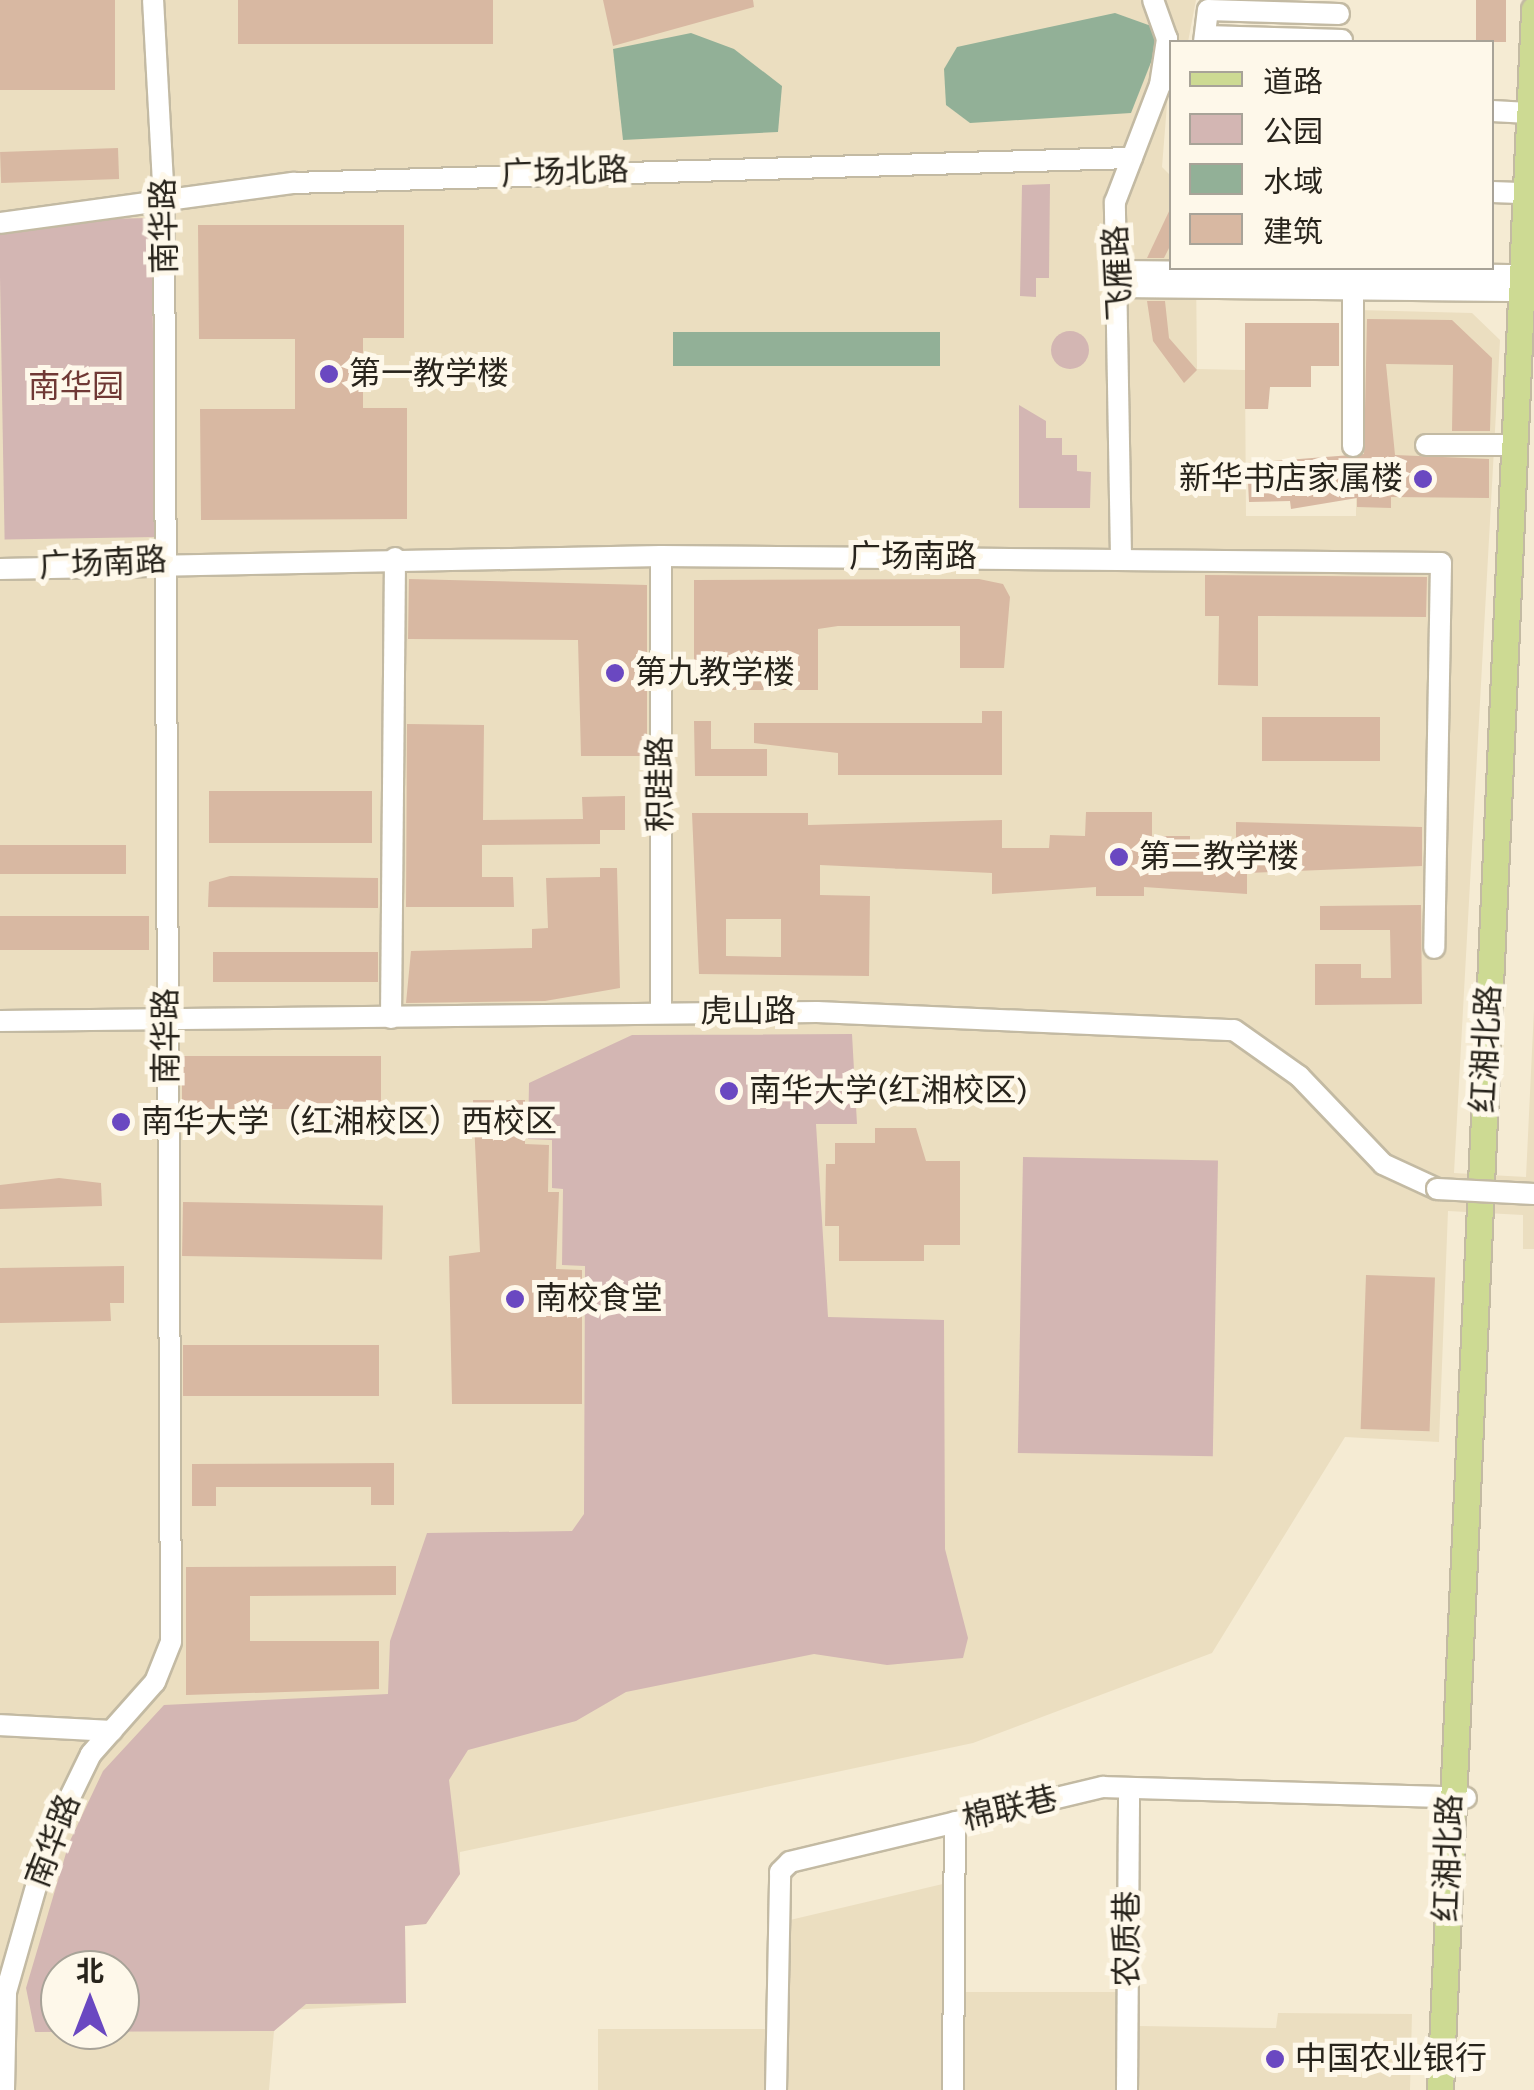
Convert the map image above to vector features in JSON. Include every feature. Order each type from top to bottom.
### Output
[{"type":"main road","name":"红湘北路","points":[[1454,2090],[1459,1798],[1515,445],[1528,283],[1526,193],[1534,9]]},
{"type":"main road","name":"红湘北路","points":[[1440,2090],[1534,394]]},
{"type":"street","name":"南华路","points":[[3,2083],[6,1992],[50,1838],[112,1731],[156,1682],[171,1642],[168,560],[164,202],[154,0]]},
{"type":"street","name":"飞雁路","points":[[1121,557],[1116,202],[1167,39],[1153,0]]},
{"type":"street","points":[[1273,40],[1204,39],[1208,10],[1340,7],[1342,40]]},
{"type":"street","points":[[1494,111],[1530,113]]},
{"type":"street","name":"广场北路","points":[[0,223],[293,183],[1132,158]]},
{"type":"street","points":[[1494,192],[1526,193]]},
{"type":"street","points":[[1120,279],[1292,276],[1353,281],[1528,283]]},
{"type":"street","points":[[1353,281],[1353,446]]},
{"type":"street","points":[[1426,445],[1515,445]]},
{"type":"street","name":"广场南路","points":[[0,569],[168,560],[662,556],[1121,557],[1441,563],[1434,948]]},
{"type":"street","name":"积跬路","points":[[662,556],[662,1013]]},
{"type":"street","points":[[391,1018],[395,558]]},
{"type":"street","name":"虎山路","points":[[0,1020],[662,1013],[1234,1030],[1299,1076],[1384,1164],[1437,1189],[1534,1194]]},
{"type":"street","points":[[0,1725],[112,1731]]},
{"type":"street","name":"棉联巷","points":[[776,2090],[780,1872],[790,1862],[955,1822],[1129,1788],[1459,1798]]},
{"type":"street","name":"农质巷","points":[[1127,2090],[1129,1788]]},
{"type":"street","points":[[953,2090],[955,1822]]},
{"type":"shaded area","name":"南华大学(红湘校区)","points":[[0,0],[1196,0],[1188,40],[1169,40],[1162,167],[1169,174],[1169,270],[1196,270],[1197,369],[1245,370],[1246,516],[1356,516],[1357,310],[1472,313],[1500,340],[1454,1173],[1526,1177],[1534,1009],[1534,1249],[1523,1249],[1523,1215],[1448,1211],[1439,1442],[1345,1437],[1212,1653],[973,1743],[460,1852],[460,1874],[426,1924],[405,1926],[406,2003],[291,2010],[274,2031],[269,2090],[0,2090]]},
{"type":"shaded area","points":[[947,1883],[946,2090],[788,2090],[790,1920]]},
{"type":"shaded area","points":[[961,1992],[1121,1992],[1121,2090],[961,2090]]},
{"type":"shaded area","name":"中国农业银行","points":[[1278,2013],[1412,2014],[1410,2090],[1138,2090],[1139,2026],[1276,2028]]},
{"type":"shaded area","points":[[598,2029],[766,2029],[766,2090],[598,2090]]},
{"type":"green space","points":[[1050,184],[1049,278],[1036,278],[1036,297],[1020,296],[1022,185]]},
{"type":"green space","name":"南华园","points":[[151,218],[157,537],[5,540],[0,221]]},
{"type":"green space","points":[[1070,331],[1083,337],[1089,350],[1083,363],[1070,369],[1057,363],[1051,350],[1057,337]]},
{"type":"green space","points":[[1019,405],[1046,421],[1046,438],[1062,438],[1062,455],[1077,455],[1077,471],[1091,472],[1090,508],[1019,508]]},
{"type":"green space","points":[[852,1034],[857,1124],[816,1124],[828,1317],[944,1320],[945,1549],[968,1638],[963,1658],[887,1665],[814,1654],[626,1692],[576,1721],[468,1750],[449,1780],[460,1874],[426,1924],[405,1926],[406,2003],[306,2004],[274,2031],[140,2032],[140,1950],[40,1950],[40,2032],[35,2032],[26,1988],[69,1843],[103,1771],[164,1705],[388,1694],[390,1641],[427,1533],[572,1531],[584,1514],[585,1266],[562,1265],[563,1189],[552,1188],[552,1140],[528,1139],[529,1083],[632,1035]]},
{"type":"green space","points":[[1023,1157],[1218,1160],[1213,1456],[1018,1453]]},
{"type":"water","points":[[1115,13],[1154,27],[1159,42],[1131,113],[970,123],[946,105],[944,69],[957,47]]},
{"type":"water","points":[[691,33],[734,49],[782,86],[778,132],[623,140],[613,49]]},
{"type":"water","points":[[673,332],[940,332],[940,366],[673,366]]},
{"type":"building","points":[[0,0],[115,0],[115,90],[0,90]]},
{"type":"building","points":[[238,0],[493,0],[493,44],[238,44]]},
{"type":"building","points":[[603,0],[753,0],[754,7],[613,46]]},
{"type":"building","points":[[1476,0],[1506,0],[1506,42],[1476,40]]},
{"type":"building","points":[[118,148],[119,179],[1,183],[0,152]]},
{"type":"building","points":[[1169,211],[1169,248],[1164,258],[1147,258]]},
{"type":"building","name":"第一教学楼","points":[[198,225],[404,225],[404,338],[363,338],[363,408],[407,408],[407,519],[201,520],[200,409],[295,409],[295,339],[199,339]]},
{"type":"building","points":[[1147,301],[1165,301],[1169,338],[1197,370],[1184,383],[1153,341]]},
{"type":"building","points":[[1367,319],[1452,320],[1492,358],[1490,431],[1452,431],[1453,365],[1386,364],[1395,455],[1489,459],[1489,498],[1391,497],[1391,508],[1357,507],[1357,498],[1291,509],[1290,501],[1249,502],[1247,463],[1364,454]]},
{"type":"building","points":[[1245,323],[1339,323],[1339,366],[1311,366],[1311,387],[1270,387],[1268,409],[1245,409]]},
{"type":"building","points":[[1205,575],[1427,577],[1426,617],[1258,616],[1258,686],[1218,685],[1219,616],[1205,616]]},
{"type":"building","name":"第九教学楼","points":[[409,579],[647,585],[647,756],[581,756],[578,640],[408,639]]},
{"type":"building","points":[[979,579],[1003,584],[1010,597],[1004,668],[960,668],[960,626],[838,626],[818,629],[818,690],[730,690],[730,675],[694,676],[694,580]]},
{"type":"building","points":[[982,711],[1002,711],[1002,775],[838,775],[838,753],[754,743],[754,723],[982,723]]},
{"type":"building","points":[[1262,717],[1380,717],[1380,761],[1262,761]]},
{"type":"building","points":[[694,721],[711,721],[711,749],[767,749],[767,776],[695,776]]},
{"type":"building","points":[[407,724],[484,725],[483,820],[583,819],[582,797],[625,796],[625,830],[600,830],[600,844],[482,845],[482,877],[513,877],[514,907],[406,907]]},
{"type":"building","points":[[209,791],[372,791],[372,843],[209,843]]},
{"type":"building","points":[[1086,812],[1152,812],[1152,836],[1190,836],[1190,849],[1236,850],[1236,822],[1422,827],[1422,866],[1247,873],[1247,894],[1144,887],[1144,896],[1096,896],[1096,887],[992,894],[992,873],[820,865],[820,895],[870,896],[869,976],[699,974],[692,813],[808,813],[808,825],[1002,820],[1002,848],[1049,848],[1050,835],[1085,836]],"holes":[[[726,919],[781,919],[781,957],[726,956]]]},
{"type":"building","points":[[0,845],[126,845],[126,874],[0,874]]},
{"type":"building","points":[[600,868],[617,868],[620,988],[545,1001],[406,1003],[411,951],[532,948],[532,929],[548,928],[546,878],[600,877]]},
{"type":"building","points":[[230,876],[378,878],[378,908],[208,907],[209,882]]},
{"type":"building","points":[[1421,905],[1422,1004],[1315,1005],[1315,964],[1361,964],[1361,978],[1391,978],[1390,930],[1320,930],[1320,906]]},
{"type":"building","points":[[0,916],[149,916],[149,950],[0,950]]},
{"type":"building","points":[[213,952],[378,952],[378,982],[213,982]]},
{"type":"building","points":[[182,1056],[381,1056],[381,1109],[182,1109]]},
{"type":"building","name":"南校食堂","points":[[473,1100],[525,1100],[525,1144],[549,1145],[548,1192],[559,1192],[556,1269],[582,1270],[582,1404],[452,1404],[449,1256],[480,1252]]},
{"type":"building","points":[[875,1128],[916,1128],[926,1161],[960,1161],[960,1245],[924,1245],[924,1261],[839,1261],[839,1226],[825,1226],[826,1164],[835,1164],[835,1143],[875,1143]]},
{"type":"building","points":[[59,1178],[101,1183],[102,1206],[0,1209],[0,1185]]},
{"type":"building","points":[[183,1202],[383,1205],[382,1259],[182,1256]]},
{"type":"building","points":[[124,1266],[124,1303],[110,1303],[111,1321],[0,1323],[0,1268]]},
{"type":"building","points":[[1366,1275],[1435,1277],[1430,1431],[1361,1429]]},
{"type":"building","points":[[183,1345],[379,1345],[379,1396],[183,1396]]},
{"type":"building","points":[[394,1463],[394,1505],[371,1505],[371,1487],[216,1487],[216,1506],[192,1506],[192,1464]]},
{"type":"building","points":[[396,1566],[396,1595],[250,1596],[250,1641],[379,1641],[379,1689],[186,1695],[186,1567]]},
{"type":"place","name":"第一教学楼","points":[[329,374]]},
{"type":"place","name":"新华书店家属楼","points":[[1423,479]]},
{"type":"place","name":"第九教学楼","points":[[615,673]]},
{"type":"place","name":"第二教学楼","points":[[1119,857]]},
{"type":"place","name":"南华大学(红湘校区)","points":[[729,1091]]},
{"type":"place","name":"南华大学（红湘校区）西校区","points":[[121,1122]]},
{"type":"place","name":"南校食堂","points":[[515,1299]]},
{"type":"place","name":"中国农业银行","points":[[1275,2059]]}]
